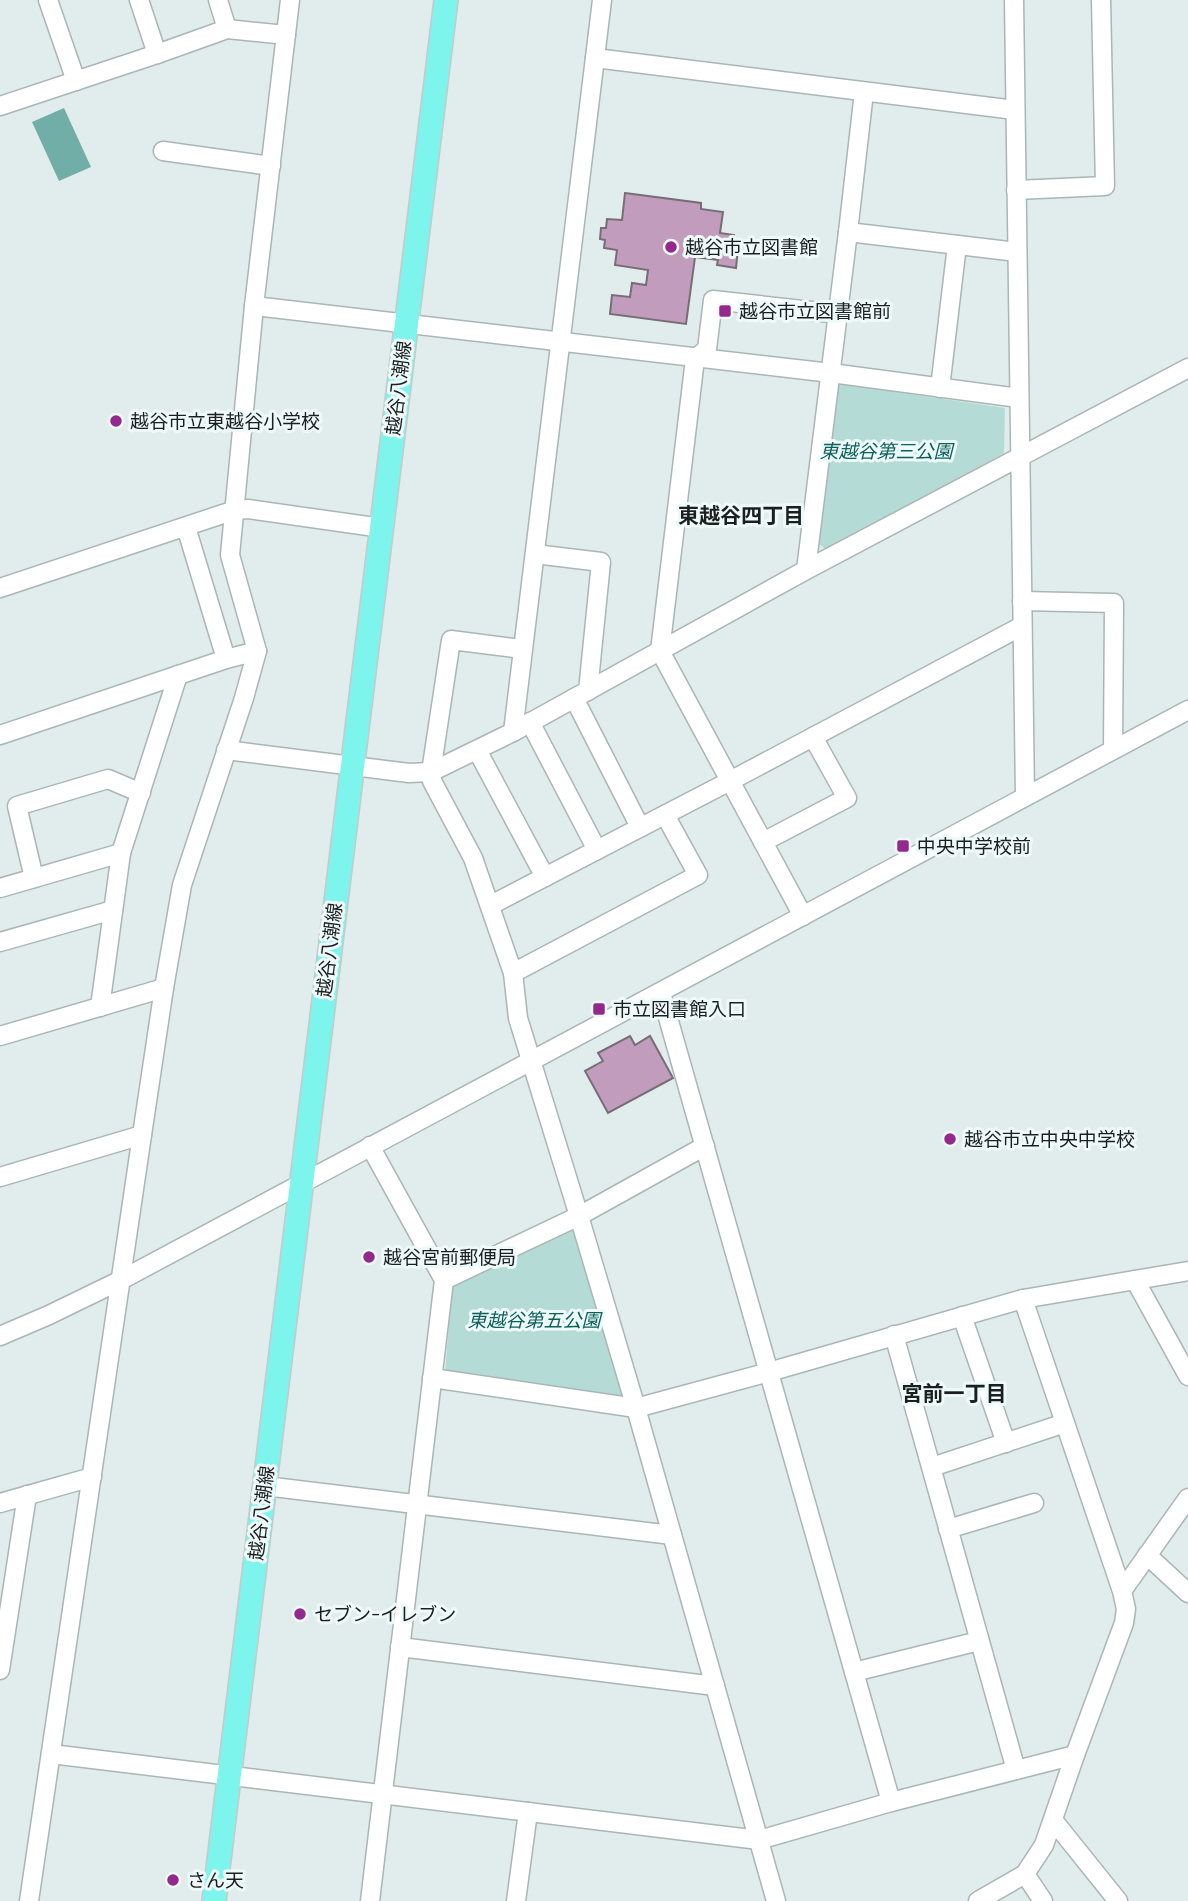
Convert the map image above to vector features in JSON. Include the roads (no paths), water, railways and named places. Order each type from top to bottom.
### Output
[{"type":"main road","name":"越谷八潮線","points":[[214,1901],[446,0]]},
{"type":"street","points":[[48,0],[76,81]]},
{"type":"street","points":[[139,0],[157,54]]},
{"type":"street","points":[[218,0],[227,29]]},
{"type":"street","points":[[29,1901],[164,988],[182,885],[254,668],[257,651],[230,555],[254,306],[290,0]]},
{"type":"street","points":[[513,732],[603,0]]},
{"type":"street","points":[[1014,0],[1025,796]]},
{"type":"street","points":[[1016,190],[1105,186],[1101,0]]},
{"type":"street","points":[[0,106],[227,29],[286,35]]},
{"type":"street","points":[[595,58],[1015,110]]},
{"type":"street","points":[[806,570],[864,92]]},
{"type":"street","points":[[163,151],[271,166]]},
{"type":"street","points":[[849,232],[1017,252]]},
{"type":"street","points":[[940,388],[957,245]]},
{"type":"street","points":[[803,916],[660,651],[695,359],[707,349],[713,300],[838,314]]},
{"type":"street","points":[[254,306],[831,373],[1019,398]]},
{"type":"street","points":[[226,750],[409,774],[432,772],[513,732],[806,570],[1188,368]]},
{"type":"street","points":[[0,588],[235,510],[248,509],[382,528]]},
{"type":"street","points":[[187,527],[226,659]]},
{"type":"street","points":[[535,554],[601,562],[581,694],[640,827]]},
{"type":"street","points":[[1022,601],[1114,603],[1113,749]]},
{"type":"street","points":[[491,905],[1022,626]]},
{"type":"street","points":[[522,649],[452,640],[432,781],[473,858],[513,972],[518,1018],[636,1408],[776,1901]]},
{"type":"street","points":[[0,735],[257,651]]},
{"type":"street","points":[[100,1007],[121,853],[178,675]]},
{"type":"street","points":[[0,1336],[121,1280],[1188,710]]},
{"type":"street","points":[[530,722],[597,850]]},
{"type":"street","points":[[763,842],[847,798],[813,737]]},
{"type":"street","points":[[477,750],[545,877]]},
{"type":"street","points":[[34,878],[17,806],[108,779],[141,793]]},
{"type":"street","points":[[513,972],[698,875],[665,815]]},
{"type":"street","points":[[0,888],[121,853]]},
{"type":"street","points":[[0,942],[113,910]]},
{"type":"street","points":[[0,1037],[164,988]]},
{"type":"street","points":[[661,993],[891,1802]]},
{"type":"street","points":[[0,1177],[142,1135]]},
{"type":"street","points":[[370,1146],[444,1280],[370,1901]]},
{"type":"street","points":[[444,1280],[579,1216],[705,1146]]},
{"type":"street","points":[[432,1378],[636,1408],[1023,1299],[1188,1271]]},
{"type":"street","points":[[1135,1280],[1188,1376]]},
{"type":"street","points":[[990,1898],[1025,1874],[1044,1845],[1124,1623],[1126,1609],[1023,1299]]},
{"type":"street","points":[[962,1316],[1006,1443]]},
{"type":"street","points":[[894,1335],[1016,1770]]},
{"type":"street","points":[[932,1467],[1065,1423]]},
{"type":"street","points":[[0,1503],[92,1477]]},
{"type":"street","points":[[265,1486],[672,1535]]},
{"type":"street","points":[[0,1670],[27,1495]]},
{"type":"street","points":[[1122,1591],[1188,1498]]},
{"type":"street","points":[[948,1529],[1034,1503]]},
{"type":"street","points":[[1147,1555],[1188,1594]]},
{"type":"street","points":[[854,1672],[979,1641]]},
{"type":"street","points":[[400,1647],[715,1686]]},
{"type":"street","points":[[51,1754],[759,1840],[891,1802],[1075,1755]]},
{"type":"street","points":[[516,1901],[528,1812]]},
{"type":"street","points":[[1053,1820],[1118,1901]]},
{"type":"street","points":[[1025,1874],[1043,1901]]},
{"type":"place","name":"越谷市立図書館","points":[[671,247]]},
{"type":"place","name":"越谷市立図書館前","points":[[725,311]]},
{"type":"place","name":"越谷市立東越谷小学校","points":[[116,421]]},
{"type":"place","name":"中央中学校前","points":[[903,846]]},
{"type":"place","name":"市立図書館入口","points":[[599,1009]]},
{"type":"place","name":"越谷市立中央中学校","points":[[950,1139]]},
{"type":"place","name":"越谷宮前郵便局","points":[[369,1257]]},
{"type":"place","name":"セブン-イレブン","points":[[300,1614]]},
{"type":"place","name":"さん天","points":[[173,1880]]},
{"type":"district","name":"東越谷四丁目","points":[[741,516]]},
{"type":"district","name":"宮前一丁目","points":[[954,1394]]},
{"type":"park label","name":"東越谷第三公園","points":[[886,451]]},
{"type":"park label","name":"東越谷第五公園","points":[[534,1320]]}]
